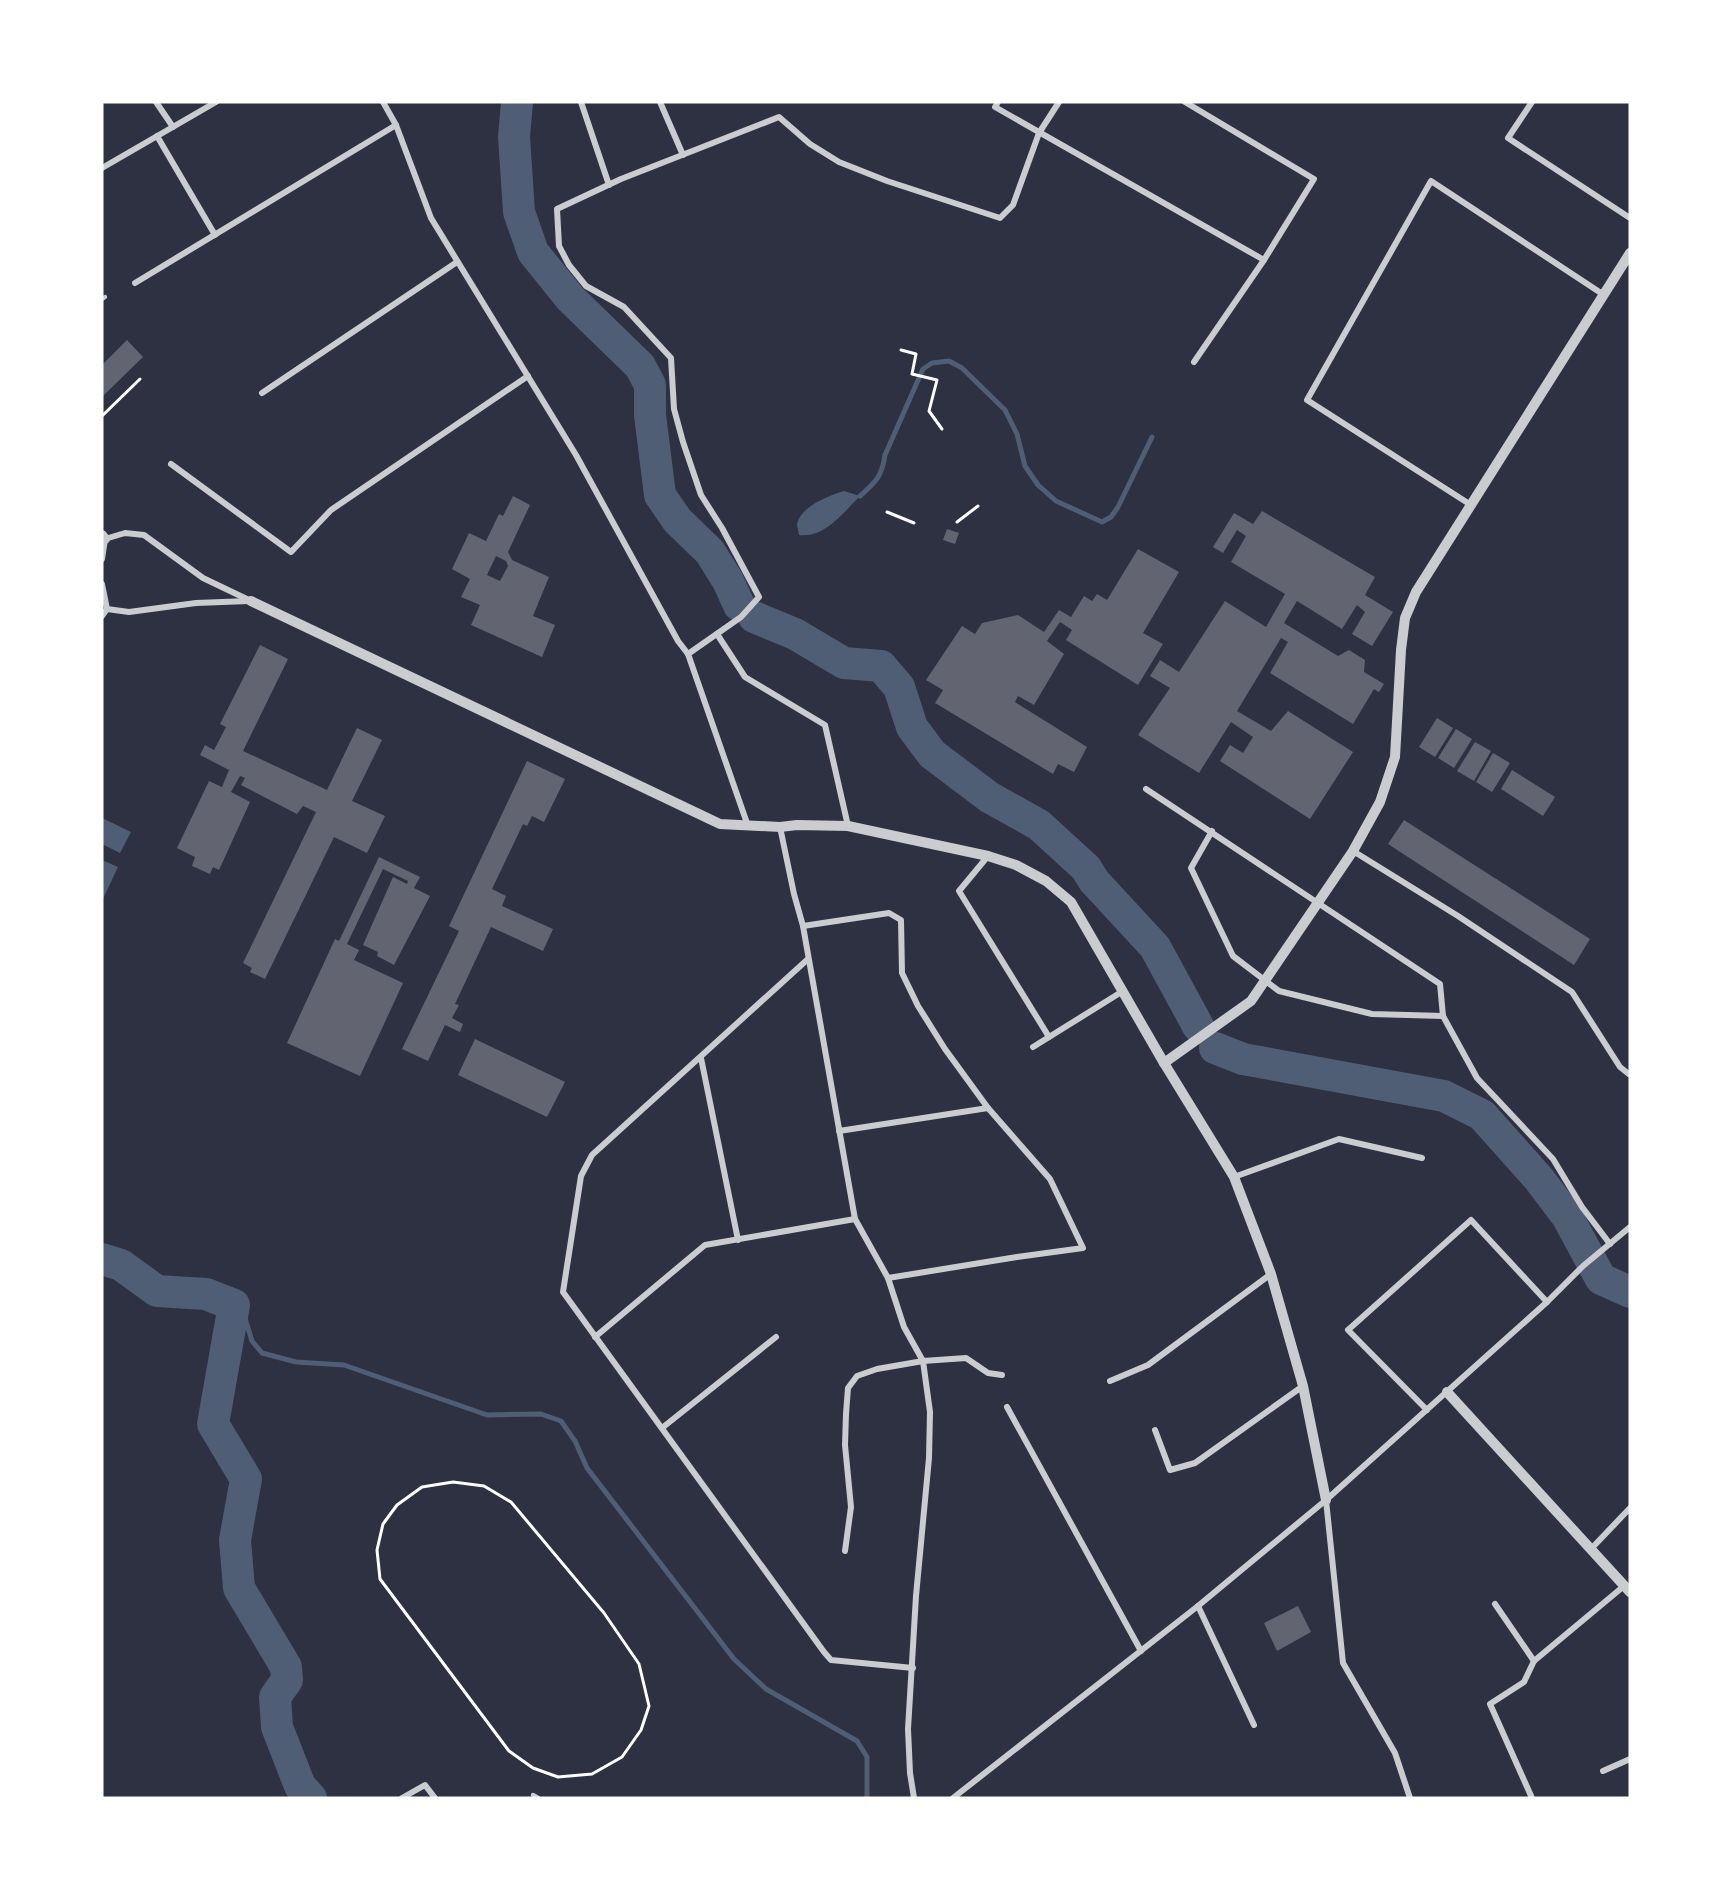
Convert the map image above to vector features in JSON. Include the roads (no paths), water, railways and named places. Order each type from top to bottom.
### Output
[{"type":"street","points":[[156,102],[173,127]]},
{"type":"street","points":[[102,168],[216,102]]},
{"type":"street","points":[[383,102],[396,125],[431,218],[576,455],[678,640],[688,654],[748,826]]},
{"type":"street","points":[[581,102],[609,185]]},
{"type":"street","points":[[660,102],[682,155]]},
{"type":"street","points":[[998,102],[995,107],[1264,261]]},
{"type":"street","points":[[688,654],[741,617],[759,597],[722,528],[701,495],[674,409],[671,358],[624,307],[586,286],[569,265],[559,246],[556,208],[779,117],[810,144],[839,162],[887,182],[1000,218],[1013,205],[1039,133],[1059,102]]},
{"type":"street","points":[[1185,102],[1314,179],[1264,261],[1194,362]]},
{"type":"street","points":[[1532,102],[1508,138],[1630,218]]},
{"type":"street","points":[[135,283],[396,125]]},
{"type":"street","points":[[157,136],[215,235]]},
{"type":"street","points":[[102,157],[109,164]]},
{"type":"street","points":[[1471,505],[1307,400],[1431,181],[1604,295]]},
{"type":"street","points":[[1164,1063],[1251,1001],[1353,851],[1380,802],[1395,757],[1401,650],[1406,618],[1416,592],[1630,253]]},
{"type":"street","points":[[262,393],[457,262]]},
{"type":"street","points":[[171,464],[291,552],[331,510],[528,375]]},
{"type":"street","points":[[102,559],[104,537],[125,533],[144,535],[203,578],[720,824],[780,827],[848,826],[988,856],[1016,865],[1046,881],[1071,902],[1234,1178],[1270,1275],[1303,1386],[1326,1500],[1343,1663],[1395,1753],[1410,1798]]},
{"type":"street","points":[[102,584],[107,609],[102,616]]},
{"type":"street","points":[[107,609],[129,612],[196,603],[251,601]]},
{"type":"street","points":[[717,634],[745,677],[825,725],[848,826]]},
{"type":"street","points":[[1146,789],[1440,984],[1443,1016],[1478,1078],[1553,1159],[1582,1207],[1610,1244]]},
{"type":"street","points":[[780,827],[803,926],[855,1219],[888,1278],[904,1327],[923,1361],[930,1412],[929,1458],[916,1596],[908,1729],[910,1773],[914,1798]]},
{"type":"street","points":[[1212,831],[1191,868],[1233,956],[1279,991],[1372,1014],[1443,1016]]},
{"type":"street","points":[[1353,851],[1458,916],[1572,992],[1620,1067],[1630,1074]]},
{"type":"street","points":[[988,856],[959,891],[1049,1037]]},
{"type":"street","points":[[803,926],[889,913],[901,920],[902,974],[918,1006],[945,1049],[988,1108],[1050,1179],[1083,1248],[888,1278]]},
{"type":"street","points":[[808,959],[592,1155],[581,1176],[563,1292],[831,1660],[913,1668]]},
{"type":"street","points":[[1033,1047],[1124,991]]},
{"type":"street","points":[[701,1058],[738,1240]]},
{"type":"street","points":[[839,1131],[988,1108]]},
{"type":"street","points":[[1234,1178],[1339,1139],[1422,1158]]},
{"type":"street","points":[[595,1337],[705,1245],[855,1219]]},
{"type":"street","points":[[1427,1410],[1348,1330],[1471,1220],[1547,1302]]},
{"type":"street","points":[[953,1798],[1198,1606],[1326,1500],[1547,1302],[1583,1266],[1630,1227]]},
{"type":"street","points":[[1110,1381],[1148,1365],[1270,1275]]},
{"type":"street","points":[[662,1428],[776,1337]]},
{"type":"street","points":[[845,1551],[851,1507],[845,1445],[848,1388],[856,1376],[863,1372],[923,1361],[966,1358],[988,1373],[1002,1376]]},
{"type":"street","points":[[1155,1430],[1170,1470],[1195,1463],[1303,1386]]},
{"type":"street","points":[[1447,1392],[1627,1589],[1534,1661],[1524,1682],[1490,1704],[1532,1798]]},
{"type":"street","points":[[1007,1407],[1141,1651]]},
{"type":"street","points":[[1591,1549],[1630,1508]]},
{"type":"street","points":[[1495,1604],[1534,1661]]},
{"type":"street","points":[[1198,1606],[1254,1725]]},
{"type":"street","points":[[1603,1771],[1630,1759]]},
{"type":"street","points":[[402,1798],[425,1785],[435,1798]]},
{"type":"water","points":[[844,491],[860,496],[833,523],[817,533],[799,535],[797,525],[799,519],[809,507]]},
{"type":"water","points":[[102,818],[131,832],[120,853],[102,844]]},
{"type":"water","points":[[102,860],[118,867],[102,901]]},
{"type":"waterway","points":[[517,102],[514,137],[519,212],[533,252],[570,298],[640,366],[650,385],[650,415],[660,495],[677,520],[710,552],[728,581],[739,605]]},
{"type":"waterway","points":[[860,496],[880,474],[885,455],[923,369],[932,363],[949,361],[962,368],[1005,410],[1017,434],[1025,466],[1038,485],[1056,501],[1102,522],[1111,517],[1118,507],[1152,437]]},
{"type":"waterway","points":[[754,617],[795,634],[844,663],[881,666],[899,687],[912,727],[932,754],[989,797],[1039,825],[1086,868],[1094,881],[1155,947],[1198,1026]]},
{"type":"waterway","points":[[1215,1048],[1243,1059],[1444,1096],[1482,1115],[1539,1179],[1567,1216],[1601,1279],[1630,1292]]},
{"type":"waterway","points":[[102,1259],[121,1265],[157,1291],[206,1294],[234,1305],[213,1424],[246,1479],[235,1540],[239,1588],[286,1667],[287,1680],[275,1697],[277,1727],[300,1786],[311,1798]]},
{"type":"waterway","points":[[234,1305],[244,1315],[252,1341],[262,1353],[296,1362],[344,1365],[487,1415],[541,1414],[561,1421],[575,1441],[587,1468],[734,1659],[766,1689],[857,1741],[867,1757],[867,1798]]}]
